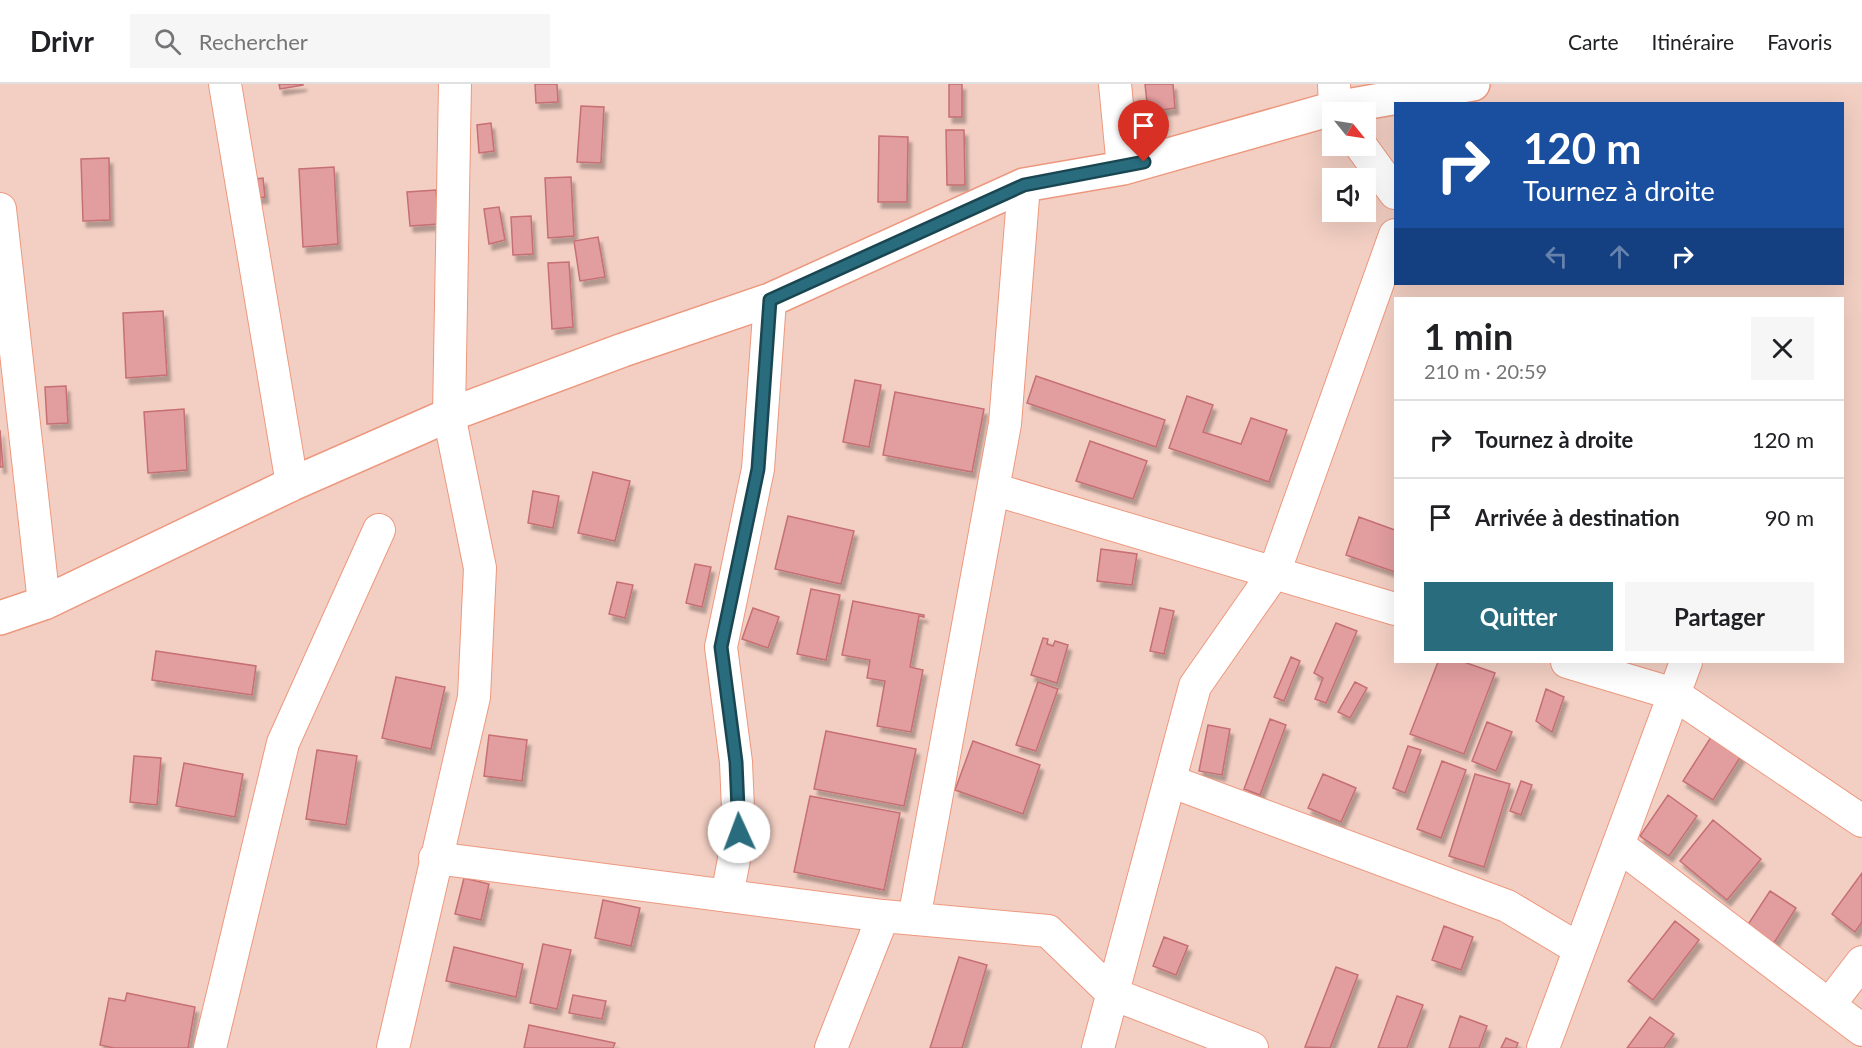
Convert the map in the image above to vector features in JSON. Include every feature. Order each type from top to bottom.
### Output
[{"type":"street","points":[[225,84],[292,484]]},
{"type":"street","points":[[393,1048],[474,696],[480,568],[449,415],[455,84]]},
{"type":"street","points":[[1115,84],[1123,168]]},
{"type":"street","points":[[0,618],[44,603],[292,484],[449,415],[623,350],[770,300],[1024,185],[1123,168],[1336,101],[1473,84]]},
{"type":"street","points":[[1368,156],[1394,192]]},
{"type":"street","points":[[914,919],[1005,424],[1024,185]]},
{"type":"street","points":[[0,209],[44,603]]},
{"type":"street","points":[[1098,1048],[1194,686],[1274,573],[1394,238]]},
{"type":"street","points":[[727,896],[739,832],[736,762],[721,647],[758,469],[770,300]]},
{"type":"street","points":[[993,489],[1394,609]]},
{"type":"street","points":[[210,1048],[283,743],[379,530]]},
{"type":"street","points":[[1570,663],[1674,694],[1862,821]]},
{"type":"street","points":[[1543,1048],[1686,663]]},
{"type":"street","points":[[1170,781],[1507,906],[1580,949]]},
{"type":"street","points":[[1618,845],[1862,1030]]},
{"type":"street","points":[[435,858],[883,916],[1048,931],[1113,994],[1252,1048]]},
{"type":"street","points":[[831,1048],[883,916]]},
{"type":"street","points":[[1829,1005],[1862,962]]},
{"type":"building","points":[[279,84],[303,84],[303,85],[280,89]]},
{"type":"building","points":[[535,84],[557,84],[558,102],[536,103]]},
{"type":"building","points":[[949,84],[962,84],[962,117],[949,117]]},
{"type":"building","points":[[1145,84],[1173,84],[1175,108],[1148,112]]},
{"type":"building","points":[[581,106],[604,107],[601,163],[577,162]]},
{"type":"building","points":[[491,123],[494,151],[479,153],[477,125]]},
{"type":"building","points":[[946,130],[964,130],[965,185],[947,185]]},
{"type":"building","points":[[879,136],[908,137],[907,202],[878,202]]},
{"type":"building","points":[[109,158],[110,220],[83,221],[81,159]]},
{"type":"building","points":[[334,167],[338,244],[303,247],[299,169]]},
{"type":"building","points":[[571,177],[574,236],[548,238],[545,178]]},
{"type":"building","points":[[263,178],[265,197],[250,199],[248,180]]},
{"type":"building","points":[[436,190],[439,224],[410,226],[407,192]]},
{"type":"building","points":[[499,207],[505,240],[489,244],[484,209]]},
{"type":"building","points":[[531,216],[533,254],[513,255],[511,217]]},
{"type":"building","points":[[598,237],[605,277],[580,281],[574,241]]},
{"type":"building","points":[[569,262],[573,327],[552,329],[548,263]]},
{"type":"building","points":[[163,311],[167,375],[126,378],[123,313]]},
{"type":"building","points":[[1036,376],[1165,420],[1156,447],[1027,403]]},
{"type":"building","points":[[855,380],[881,385],[869,447],[843,442]]},
{"type":"building","points":[[66,386],[68,423],[47,424],[45,387]]},
{"type":"building","points":[[895,392],[984,409],[972,472],[883,455]]},
{"type":"building","points":[[1187,396],[1213,405],[1203,432],[1241,444],[1251,418],[1287,430],[1269,482],[1169,448]]},
{"type":"building","points":[[184,409],[187,470],[148,473],[144,412]]},
{"type":"building","points":[[0,430],[3,467],[0,467]]},
{"type":"building","points":[[1090,441],[1147,461],[1133,499],[1076,481]]},
{"type":"building","points":[[593,472],[630,481],[615,541],[578,533]]},
{"type":"building","points":[[533,491],[559,496],[553,528],[528,523]]},
{"type":"building","points":[[788,516],[854,531],[841,584],[775,569]]},
{"type":"building","points":[[1359,517],[1394,530],[1394,572],[1346,555]]},
{"type":"building","points":[[1101,549],[1137,554],[1132,585],[1097,581]]},
{"type":"building","points":[[695,564],[711,567],[702,607],[686,603]]},
{"type":"building","points":[[617,582],[633,585],[625,618],[609,614]]},
{"type":"building","points":[[811,589],[840,595],[826,660],[797,654]]},
{"type":"building","points":[[853,601],[924,615],[924,617],[919,616],[910,667],[923,670],[911,732],[877,726],[885,681],[867,678],[870,660],[842,655]]},
{"type":"building","points":[[753,608],[779,617],[768,648],[742,639]]},
{"type":"building","points":[[1160,608],[1174,611],[1164,654],[1150,651]]},
{"type":"building","points":[[1336,623],[1357,631],[1326,703],[1315,699],[1323,678],[1314,673]]},
{"type":"building","points":[[1043,638],[1048,639],[1047,644],[1053,646],[1055,641],[1068,645],[1057,683],[1031,675]]},
{"type":"building","points":[[156,651],[256,666],[252,695],[152,680]]},
{"type":"building","points":[[1291,657],[1300,661],[1284,701],[1274,697]]},
{"type":"building","points":[[1438,663],[1467,663],[1495,673],[1464,754],[1410,734]]},
{"type":"building","points":[[396,677],[445,687],[431,749],[382,738]]},
{"type":"building","points":[[1038,682],[1058,689],[1036,751],[1016,745]]},
{"type":"building","points":[[1355,682],[1367,688],[1350,718],[1338,712]]},
{"type":"building","points":[[1546,689],[1564,697],[1552,732],[1536,721]]},
{"type":"building","points":[[1270,719],[1286,725],[1260,795],[1244,789]]},
{"type":"building","points":[[1487,722],[1512,732],[1496,771],[1472,761]]},
{"type":"building","points":[[1208,725],[1230,729],[1222,775],[1199,771]]},
{"type":"building","points":[[826,731],[916,749],[904,806],[814,789]]},
{"type":"building","points":[[1713,734],[1743,753],[1713,800],[1683,781]]},
{"type":"building","points":[[489,735],[527,740],[522,781],[484,776]]},
{"type":"building","points":[[973,741],[1040,765],[1023,814],[955,790]]},
{"type":"building","points":[[1408,746],[1421,750],[1405,793],[1393,788]]},
{"type":"building","points":[[317,750],[357,756],[346,825],[306,819]]},
{"type":"building","points":[[134,756],[161,758],[157,805],[130,802]]},
{"type":"building","points":[[1442,761],[1466,770],[1441,838],[1417,829]]},
{"type":"building","points":[[184,763],[243,774],[235,817],[176,806]]},
{"type":"building","points":[[1323,774],[1356,788],[1341,822],[1308,808]]},
{"type":"building","points":[[1475,774],[1510,784],[1484,867],[1449,856]]},
{"type":"building","points":[[1521,781],[1532,785],[1521,815],[1510,811]]},
{"type":"building","points":[[1668,795],[1697,816],[1669,856],[1640,836]]},
{"type":"building","points":[[810,796],[900,813],[884,890],[794,872]]},
{"type":"building","points":[[1713,820],[1761,859],[1727,900],[1680,861]]},
{"type":"building","points":[[1862,873],[1862,922],[1855,932],[1832,914]]},
{"type":"building","points":[[464,878],[489,884],[481,920],[455,914]]},
{"type":"building","points":[[1770,891],[1796,908],[1774,943],[1747,926]]},
{"type":"building","points":[[603,900],[640,908],[631,946],[595,938]]},
{"type":"building","points":[[1675,921],[1699,940],[1653,1000],[1628,981]]},
{"type":"building","points":[[1444,926],[1473,937],[1461,970],[1432,960]]},
{"type":"building","points":[[1164,937],[1188,946],[1176,975],[1153,966]]},
{"type":"building","points":[[543,944],[571,950],[557,1009],[530,1003]]},
{"type":"building","points":[[454,947],[523,964],[516,997],[446,981]]},
{"type":"building","points":[[959,957],[987,965],[962,1048],[930,1048]]},
{"type":"building","points":[[1336,967],[1358,975],[1330,1048],[1305,1047]]},
{"type":"building","points":[[127,993],[195,1007],[188,1048],[114,1048],[100,1045],[109,998],[125,1001]]},
{"type":"building","points":[[573,995],[606,1001],[602,1019],[569,1013]]},
{"type":"building","points":[[1397,996],[1423,1005],[1407,1048],[1378,1048]]},
{"type":"building","points":[[1460,1016],[1487,1026],[1479,1048],[1449,1048]]},
{"type":"building","points":[[1650,1017],[1674,1034],[1664,1048],[1627,1048]]},
{"type":"building","points":[[529,1025],[615,1043],[613,1048],[524,1048]]},
{"type":"building","points":[[1506,1038],[1518,1043],[1516,1048],[1501,1048]]},
{"type":"route","points":[[739,832],[736,762],[721,647],[758,469],[770,300],[1024,185],[1123,168],[1144,162]]}]
